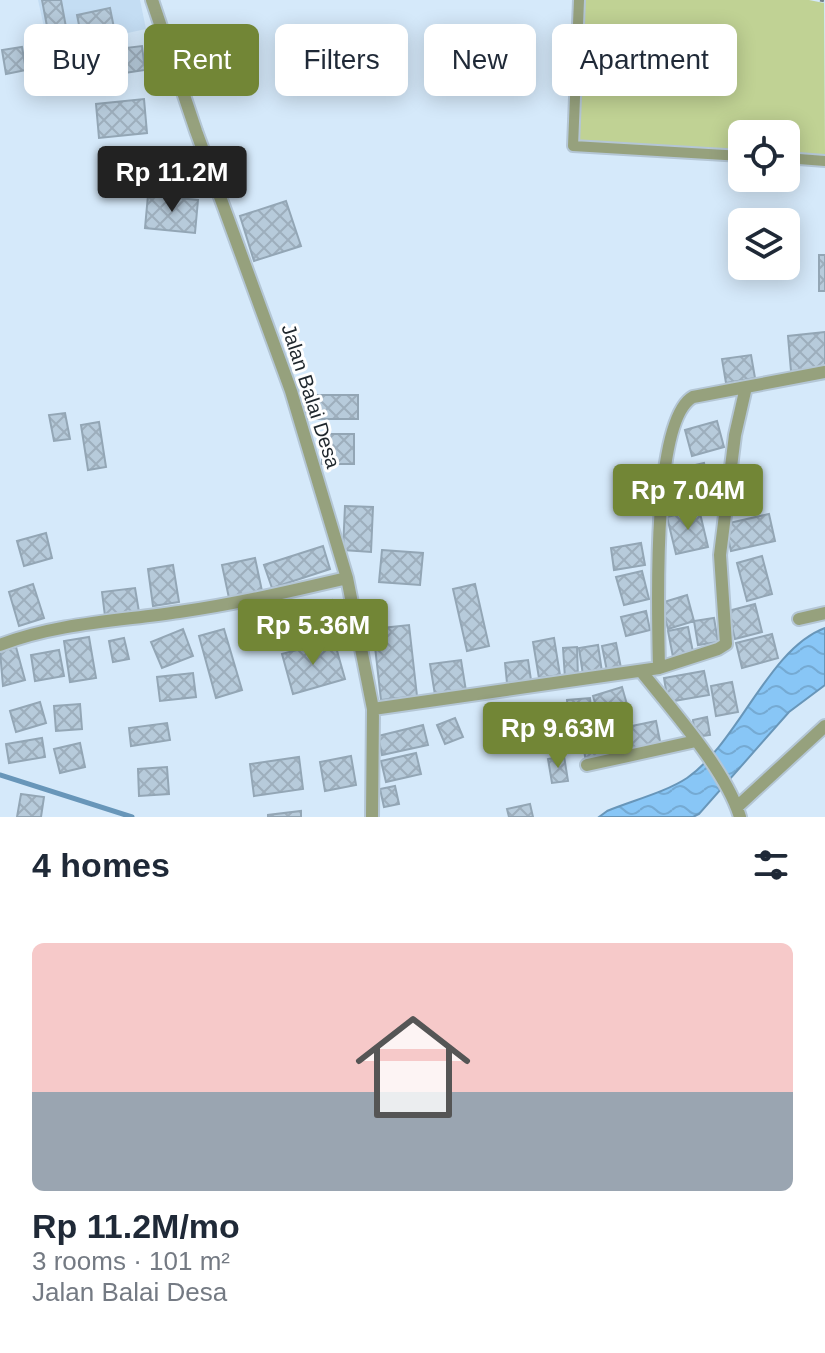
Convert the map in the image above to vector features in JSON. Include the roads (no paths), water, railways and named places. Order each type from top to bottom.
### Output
[{"type":"street","name":"Jalan Balai Desa","points":[[152,0],[196,131],[291,391],[347,578],[373,709],[372,817]]},
{"type":"street","points":[[579,0],[573,146],[728,155]]},
{"type":"street","points":[[800,159],[825,161]]},
{"type":"street","points":[[659,668],[657,565],[664,469],[683,405],[689,399],[825,372]]},
{"type":"street","points":[[373,709],[659,668],[726,644],[720,555],[735,435],[746,387]]},
{"type":"street","points":[[0,645],[30,634],[237,604],[347,578]]},
{"type":"street","points":[[799,619],[825,613]]},
{"type":"street","points":[[641,671],[700,747],[738,812],[825,726]]},
{"type":"street","points":[[587,765],[700,747]]},
{"type":"water","points":[[825,628],[825,685],[789,712],[699,814],[693,817],[599,817],[687,778],[706,762],[787,655],[805,639]]},
{"type":"waterway","points":[[0,775],[132,817]]}]
